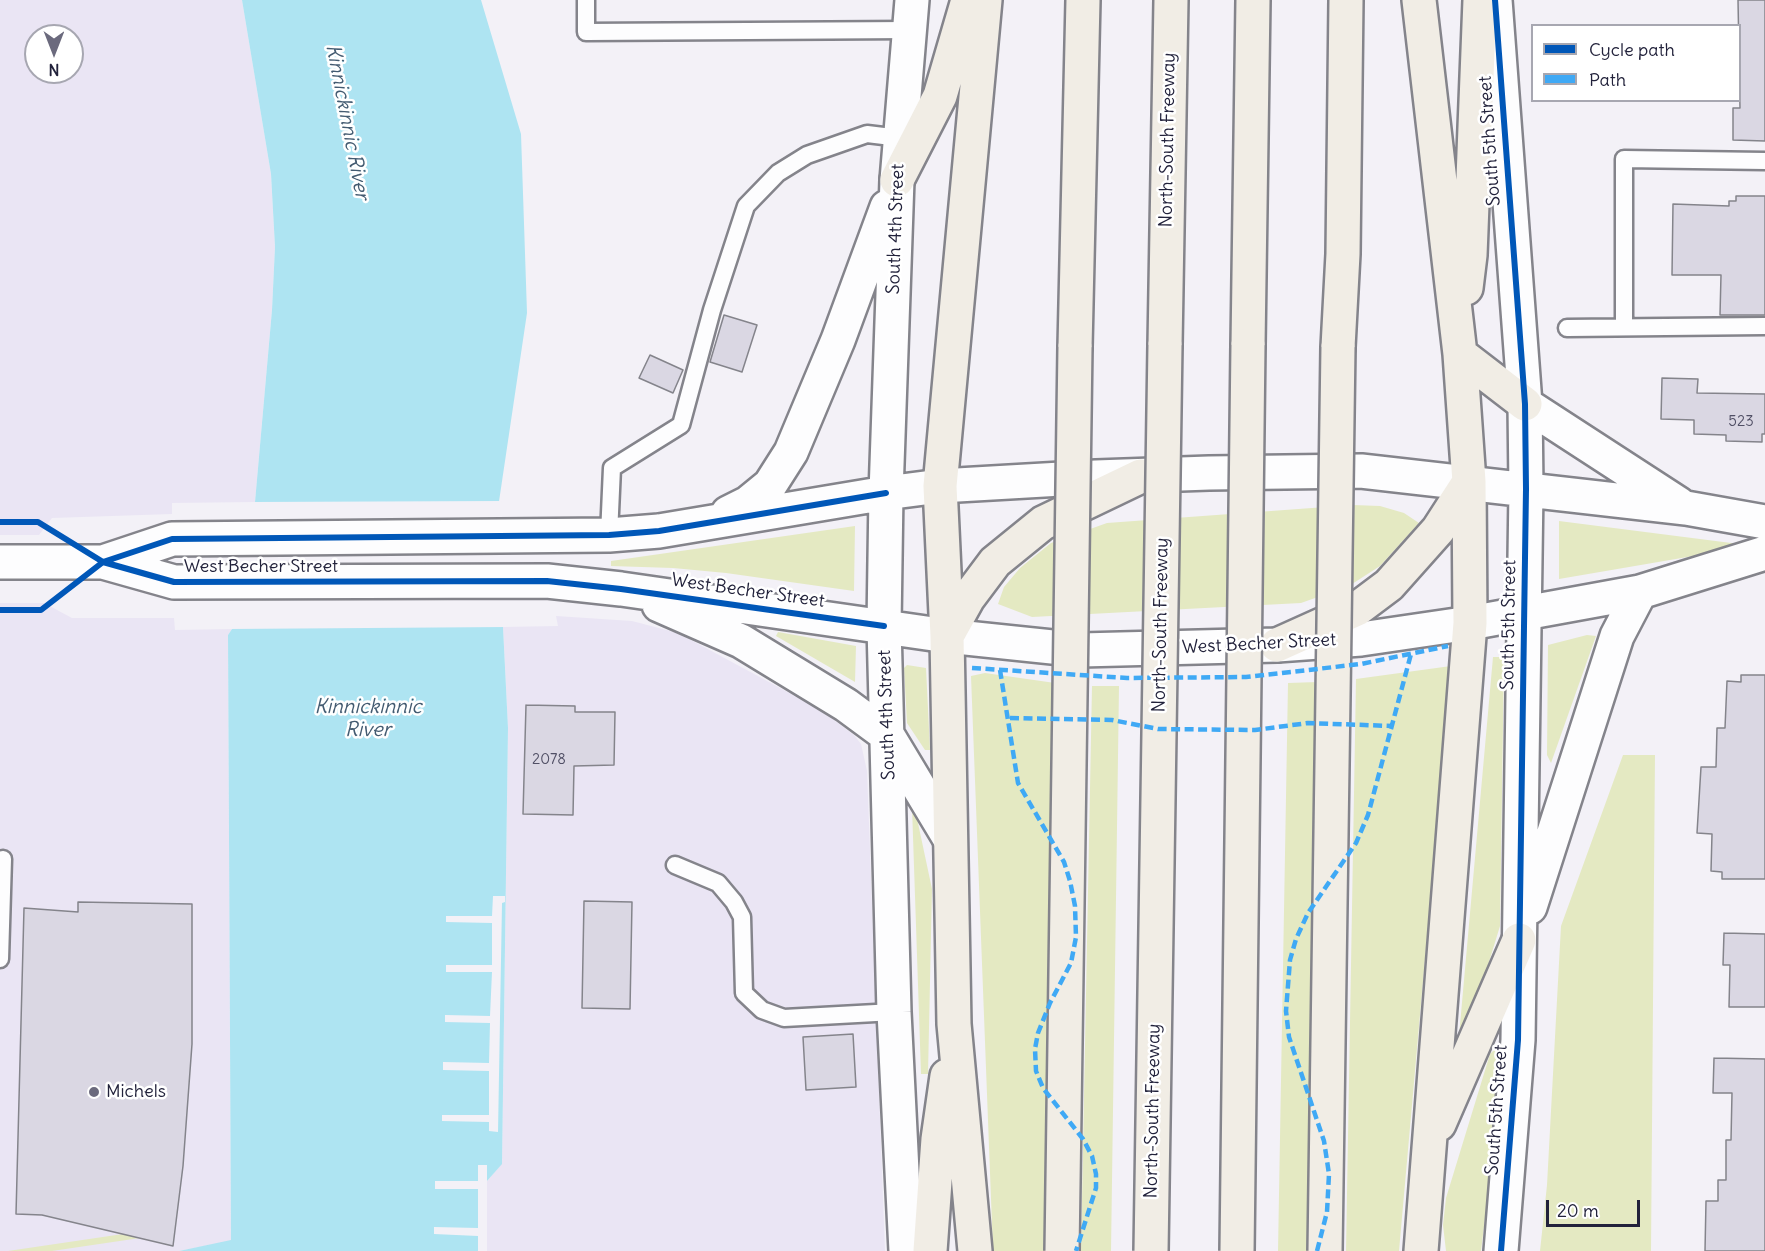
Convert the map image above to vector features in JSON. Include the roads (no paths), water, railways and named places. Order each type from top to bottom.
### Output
[{"type":"highway","points":[[897,180],[940,96],[968,0]]},
{"type":"highway","points":[[975,1251],[954,1023],[947,636],[940,486],[985,0]]},
{"type":"highway","points":[[1062,1251],[1075,347],[1083,0]]},
{"type":"highway","name":"North-South Freeway","points":[[1151,1251],[1171,0]]},
{"type":"highway","points":[[1237,1251],[1253,0]]},
{"type":"highway","points":[[1325,1251],[1338,347],[1343,254],[1346,0]]},
{"type":"highway","points":[[1419,0],[1460,347],[1469,482],[1470,623],[1421,1251]]},
{"type":"highway","points":[[1460,347],[1470,255],[1480,0]]},
{"type":"highway","points":[[1460,347],[1525,404]]},
{"type":"highway","points":[[947,636],[968,598],[995,562],[1043,523],[1141,476]]},
{"type":"highway","points":[[1277,645],[1357,609],[1389,585],[1437,530],[1469,482]]},
{"type":"highway","points":[[1429,1148],[1519,940]]},
{"type":"highway","points":[[930,1251],[938,1139],[954,1023]]},
{"type":"main road","name":"South 5th Street","points":[[1495,0],[1525,404],[1526,489],[1518,1040],[1501,1251]]},
{"type":"main road","name":"South 4th Street","points":[[906,1251],[894,1012],[884,626],[886,493],[897,180],[911,15]]},
{"type":"main road","points":[[709,522],[748,503],[770,485],[791,452],[838,339],[897,180]]},
{"type":"main road","points":[[1525,404],[1686,508]]},
{"type":"main road","name":"West Becher Street","points":[[103,562],[172,539],[609,535],[940,486],[1141,476],[1361,471],[1686,508],[1765,522]]},
{"type":"main road","name":"West Becher Street","points":[[0,562],[103,562],[174,582],[548,581],[621,589],[947,636],[1081,650],[1277,645],[1361,639],[1470,623],[1640,592],[1765,553]]},
{"type":"main road","points":[[621,589],[741,641],[846,705],[888,736],[950,839]]},
{"type":"main road","points":[[1519,940],[1617,636],[1640,592]]},
{"type":"lane","points":[[586,0],[586,32],[911,15]]},
{"type":"lane","points":[[609,535],[612,468],[681,426],[712,310],[746,206],[778,173],[807,155],[867,134],[900,138]]},
{"type":"lane","points":[[1624,326],[1624,159],[1765,161]]},
{"type":"lane","points":[[1567,328],[1765,326]]},
{"type":"lane","points":[[0,959],[3,859]]},
{"type":"lane","points":[[675,865],[718,883],[734,902],[742,917],[744,993],[762,1010],[784,1018],[894,1012]]},
{"type":"water","name":"Kinnickinnic River","points":[[242,0],[481,0],[521,134],[527,313],[490,562],[503,627],[508,728],[502,1164],[487,1181],[487,1251],[179,1251],[231,1240],[228,635],[232,629],[255,502],[272,310],[275,247],[271,174]]},
{"type":"place","name":"Michels","points":[[94,1092]]}]
